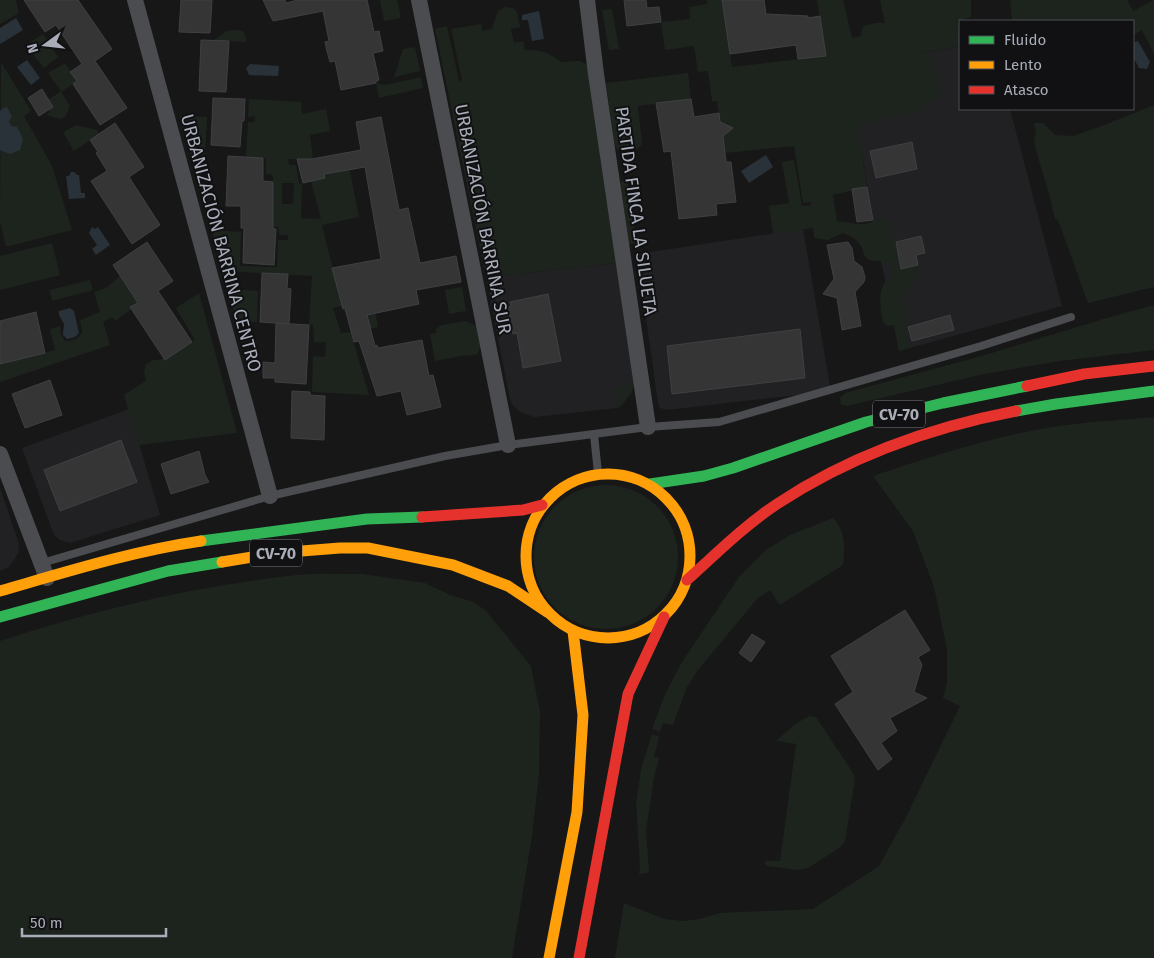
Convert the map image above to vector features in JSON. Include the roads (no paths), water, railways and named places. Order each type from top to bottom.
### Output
[{"type":"main road","name":"CV-70","points":[[650,484],[704,476],[733,468],[866,422],[943,402],[1084,374],[1154,366]]},
{"type":"main road","name":"CV-70","points":[[687,580],[753,522],[777,504],[826,474],[853,462],[945,429],[1005,414],[1088,398],[1154,391]]},
{"type":"main road","name":"CV-70","points":[[0,617],[168,571],[276,553],[340,548],[368,548],[453,565],[508,586],[573,631],[596,638],[620,638],[644,630],[664,617],[678,600],[687,580],[690,552],[685,526],[671,502],[650,484],[625,474],[598,473],[577,478],[558,489],[542,505],[531,525],[525,548],[526,571],[534,593],[547,612]]},
{"type":"main road","name":"CV-70","points":[[0,591],[44,570],[104,562],[180,544],[279,529],[359,520],[523,510],[542,505]]},
{"type":"main road","points":[[579,958],[628,694],[664,617]]},
{"type":"main road","points":[[550,958],[577,812],[583,715],[573,631]]},
{"type":"street","name":"URBANIZACIÓN BARRINA CENTRO","points":[[135,0],[270,496]]},
{"type":"street","name":"URBANIZACIÓN BARRINA SUR","points":[[419,0],[508,445]]},
{"type":"street","name":"PARTIDA FINCA LA SILUETA","points":[[587,0],[596,74],[648,428]]},
{"type":"street","points":[[0,454],[44,570]]},
{"type":"lane","points":[[44,570],[270,496],[445,456],[508,445],[648,428],[720,422],[981,346],[1071,317]]},
{"type":"lane","points":[[594,435],[598,473]]}]
